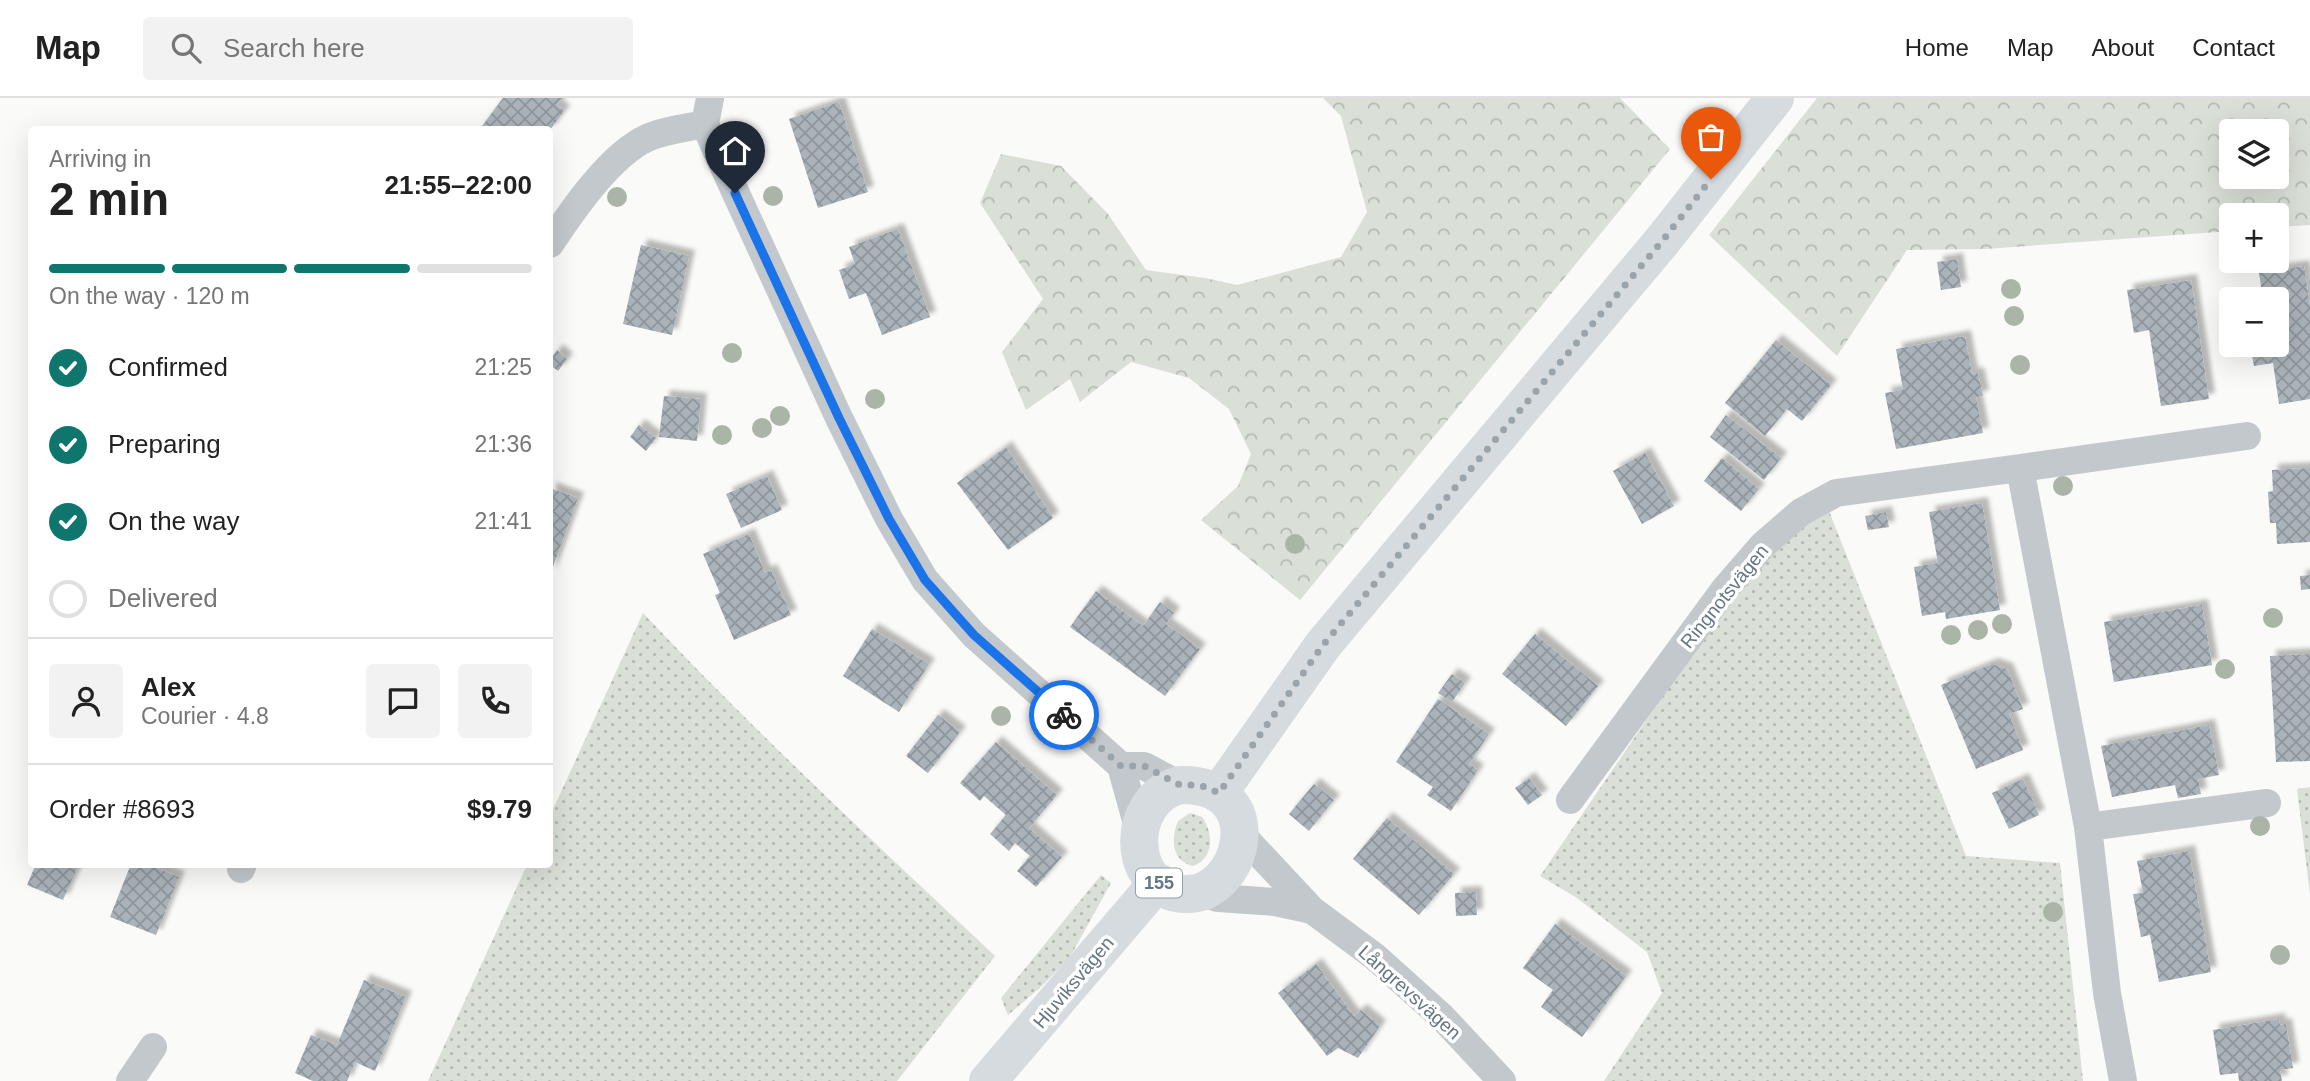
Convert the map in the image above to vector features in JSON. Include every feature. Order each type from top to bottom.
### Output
[{"type":"main road","points":[[1219,793],[1323,645],[1663,240],[1776,98]]},
{"type":"main road","points":[[1139,831],[1153,801],[1169,788],[1200,785],[1219,793],[1231,804],[1238,817],[1240,833]]},
{"type":"main road","name":"155","points":[[1139,831],[1140,859],[1148,873],[1167,888],[1183,894],[1212,886],[1233,863],[1240,833]]},
{"type":"main road","name":"Hjuviksvägen","points":[[988,1081],[1158,882]]},
{"type":"street","points":[[553,240],[586,191],[628,150],[646,138],[707,111],[822,384],[889,519],[925,580],[974,635],[1121,766],[1139,831]]},
{"type":"street","name":"Ringnotsvägen","points":[[1570,800],[1724,590],[1763,545],[1801,512],[1836,493],[2248,436]]},
{"type":"street","points":[[2020,468],[2088,827],[2107,993],[2123,1081]]},
{"type":"street","points":[[1121,766],[1144,766],[1180,785]]},
{"type":"street","points":[[2088,827],[2267,803]]},
{"type":"street","name":"Långrevsvägen","points":[[1240,833],[1312,910],[1374,956],[1437,1012],[1502,1081]]},
{"type":"street","name":"Långrevsvägen","points":[[1198,892],[1218,898],[1275,902],[1312,910]]},
{"type":"street","points":[[130,1081],[153,1047]]},
{"type":"green space","points":[[1323,98],[1620,98],[1670,149],[1300,600],[1201,520],[1238,486],[1251,454],[1229,409],[1189,378],[1131,362],[1080,402],[1070,379],[1026,410],[1002,352],[1043,299],[980,203],[1001,154],[1061,166],[1108,214],[1146,270],[1237,285],[1341,257],[1367,212],[1341,116]]},
{"type":"green space","points":[[1817,98],[2310,98],[2310,225],[2289,226],[2289,203],[2219,203],[2219,232],[1986,249],[1907,250],[1837,356],[1709,235]]},
{"type":"green space","points":[[1829,511],[1966,856],[2060,863],[2083,1081],[1604,1081],[1662,993],[1647,952],[1577,898],[1540,876],[1723,608],[1790,530]]},
{"type":"green space","points":[[643,613],[772,744],[995,956],[897,1081],[428,1081],[526,868],[553,868],[553,809]]},
{"type":"green space","points":[[2310,787],[2310,895],[2297,789]]},
{"type":"green space","points":[[1190,813],[1202,817],[1210,838],[1205,858],[1193,866],[1180,859],[1174,841],[1178,821]]},
{"type":"green space","points":[[1101,875],[1111,883],[1070,957],[1008,1015],[1001,998]]},
{"type":"building","points":[[503,98],[562,98],[557,105],[564,111],[553,126],[482,126]]},
{"type":"building","points":[[839,102],[868,192],[818,208],[789,119]]},
{"type":"building","points":[[898,229],[930,317],[882,335],[866,293],[849,299],[839,270],[855,264],[849,247]]},
{"type":"building","points":[[641,245],[689,256],[672,335],[623,324]]},
{"type":"building","points":[[1957,259],[1961,287],[1941,290],[1937,262]]},
{"type":"building","points":[[2304,266],[2310,306],[2310,399],[2279,404],[2273,363],[2254,366],[2252,357],[2289,357],[2289,287],[2261,287],[2259,273],[2289,273],[2289,268]]},
{"type":"building","points":[[2191,280],[2209,399],[2161,406],[2149,330],[2134,333],[2127,290]]},
{"type":"building","points":[[1965,336],[1972,374],[1978,373],[1983,396],[1976,397],[1983,433],[1896,449],[1885,393],[1903,390],[1896,349]]},
{"type":"building","points":[[1776,340],[1831,385],[1802,421],[1787,409],[1765,436],[1725,403]]},
{"type":"building","points":[[557,350],[567,359],[558,371],[553,367],[553,356]]},
{"type":"building","points":[[664,396],[701,399],[697,441],[659,437]]},
{"type":"building","points":[[1726,415],[1781,458],[1764,480],[1710,437]]},
{"type":"building","points":[[639,425],[656,438],[646,451],[630,437]]},
{"type":"building","points":[[1006,447],[1053,518],[1008,550],[957,483]]},
{"type":"building","points":[[1645,453],[1674,506],[1642,524],[1613,471]]},
{"type":"building","points":[[1722,458],[1759,489],[1741,511],[1704,481]]},
{"type":"building","points":[[2310,468],[2310,542],[2277,544],[2276,523],[2270,523],[2268,492],[2273,491],[2272,470]]},
{"type":"building","points":[[767,476],[782,510],[741,528],[726,494]]},
{"type":"building","points":[[553,489],[578,498],[553,567]]},
{"type":"building","points":[[1982,503],[2000,610],[1946,619],[1945,612],[1922,616],[1914,567],[1938,563],[1929,512]]},
{"type":"building","points":[[1886,512],[1889,527],[1868,530],[1865,516]]},
{"type":"building","points":[[749,534],[765,573],[771,570],[791,615],[734,640],[715,595],[720,593],[703,554]]},
{"type":"building","points":[[2310,575],[2310,589],[2301,590],[2300,576]]},
{"type":"building","points":[[1096,591],[1143,626],[1160,602],[1174,613],[1166,624],[1200,649],[1165,696],[1070,627]]},
{"type":"building","points":[[2202,605],[2212,665],[2114,682],[2104,622]]},
{"type":"building","points":[[872,629],[929,664],[899,712],[843,676]]},
{"type":"building","points":[[1535,634],[1598,686],[1566,726],[1502,674]]},
{"type":"building","points":[[2310,654],[2310,761],[2276,762],[2270,656]]},
{"type":"building","points":[[1992,664],[2007,669],[2023,709],[2009,714],[2023,750],[1976,769],[1941,685]]},
{"type":"building","points":[[1452,674],[1465,683],[1452,702],[1438,693]]},
{"type":"building","points":[[1438,699],[1489,734],[1469,764],[1478,770],[1451,811],[1427,795],[1433,787],[1396,762]]},
{"type":"building","points":[[938,715],[960,732],[928,773],[906,756]]},
{"type":"building","points":[[2209,725],[2219,775],[2198,779],[2201,794],[2178,798],[2175,785],[2112,797],[2101,746]]},
{"type":"building","points":[[996,742],[1057,795],[1029,828],[1062,857],[1036,887],[1017,871],[1030,856],[1015,843],[1009,851],[990,834],[1006,815],[984,796],[980,801],[960,783]]},
{"type":"building","points":[[1529,778],[1542,795],[1528,805],[1515,788]]},
{"type":"building","points":[[2023,779],[2039,815],[2009,829],[1992,793]]},
{"type":"building","points":[[1314,784],[1334,800],[1309,831],[1289,814]]},
{"type":"building","points":[[1387,818],[1454,874],[1419,915],[1353,859]]},
{"type":"building","points":[[2189,851],[2211,972],[2159,982],[2150,935],[2141,937],[2133,894],[2143,893],[2137,861]]},
{"type":"building","points":[[34,868],[77,868],[63,900],[27,885]]},
{"type":"building","points":[[129,868],[157,868],[179,877],[156,935],[110,917]]},
{"type":"building","points":[[1476,892],[1477,915],[1456,916],[1455,893]]},
{"type":"building","points":[[1555,924],[1626,976],[1582,1037],[1541,1007],[1553,990],[1523,968]]},
{"type":"building","points":[[1316,964],[1354,1016],[1361,1010],[1380,1026],[1358,1058],[1338,1048],[1327,1056],[1278,993]]},
{"type":"building","points":[[364,980],[406,997],[375,1071],[355,1062],[347,1081],[313,1081],[295,1073],[311,1035],[337,1045]]},
{"type":"building","points":[[2279,1019],[2280,1025],[2286,1024],[2293,1068],[2280,1070],[2282,1081],[2239,1081],[2238,1073],[2220,1075],[2213,1030]]},
{"type":"way so far","points":[[1064,715],[1121,766],[1144,766],[1180,785],[1200,785],[1219,793],[1323,645],[1663,240],[1711,179]]},
{"type":"route","points":[[735,193],[839,418],[889,519],[925,580],[974,635],[1064,715]]}]
